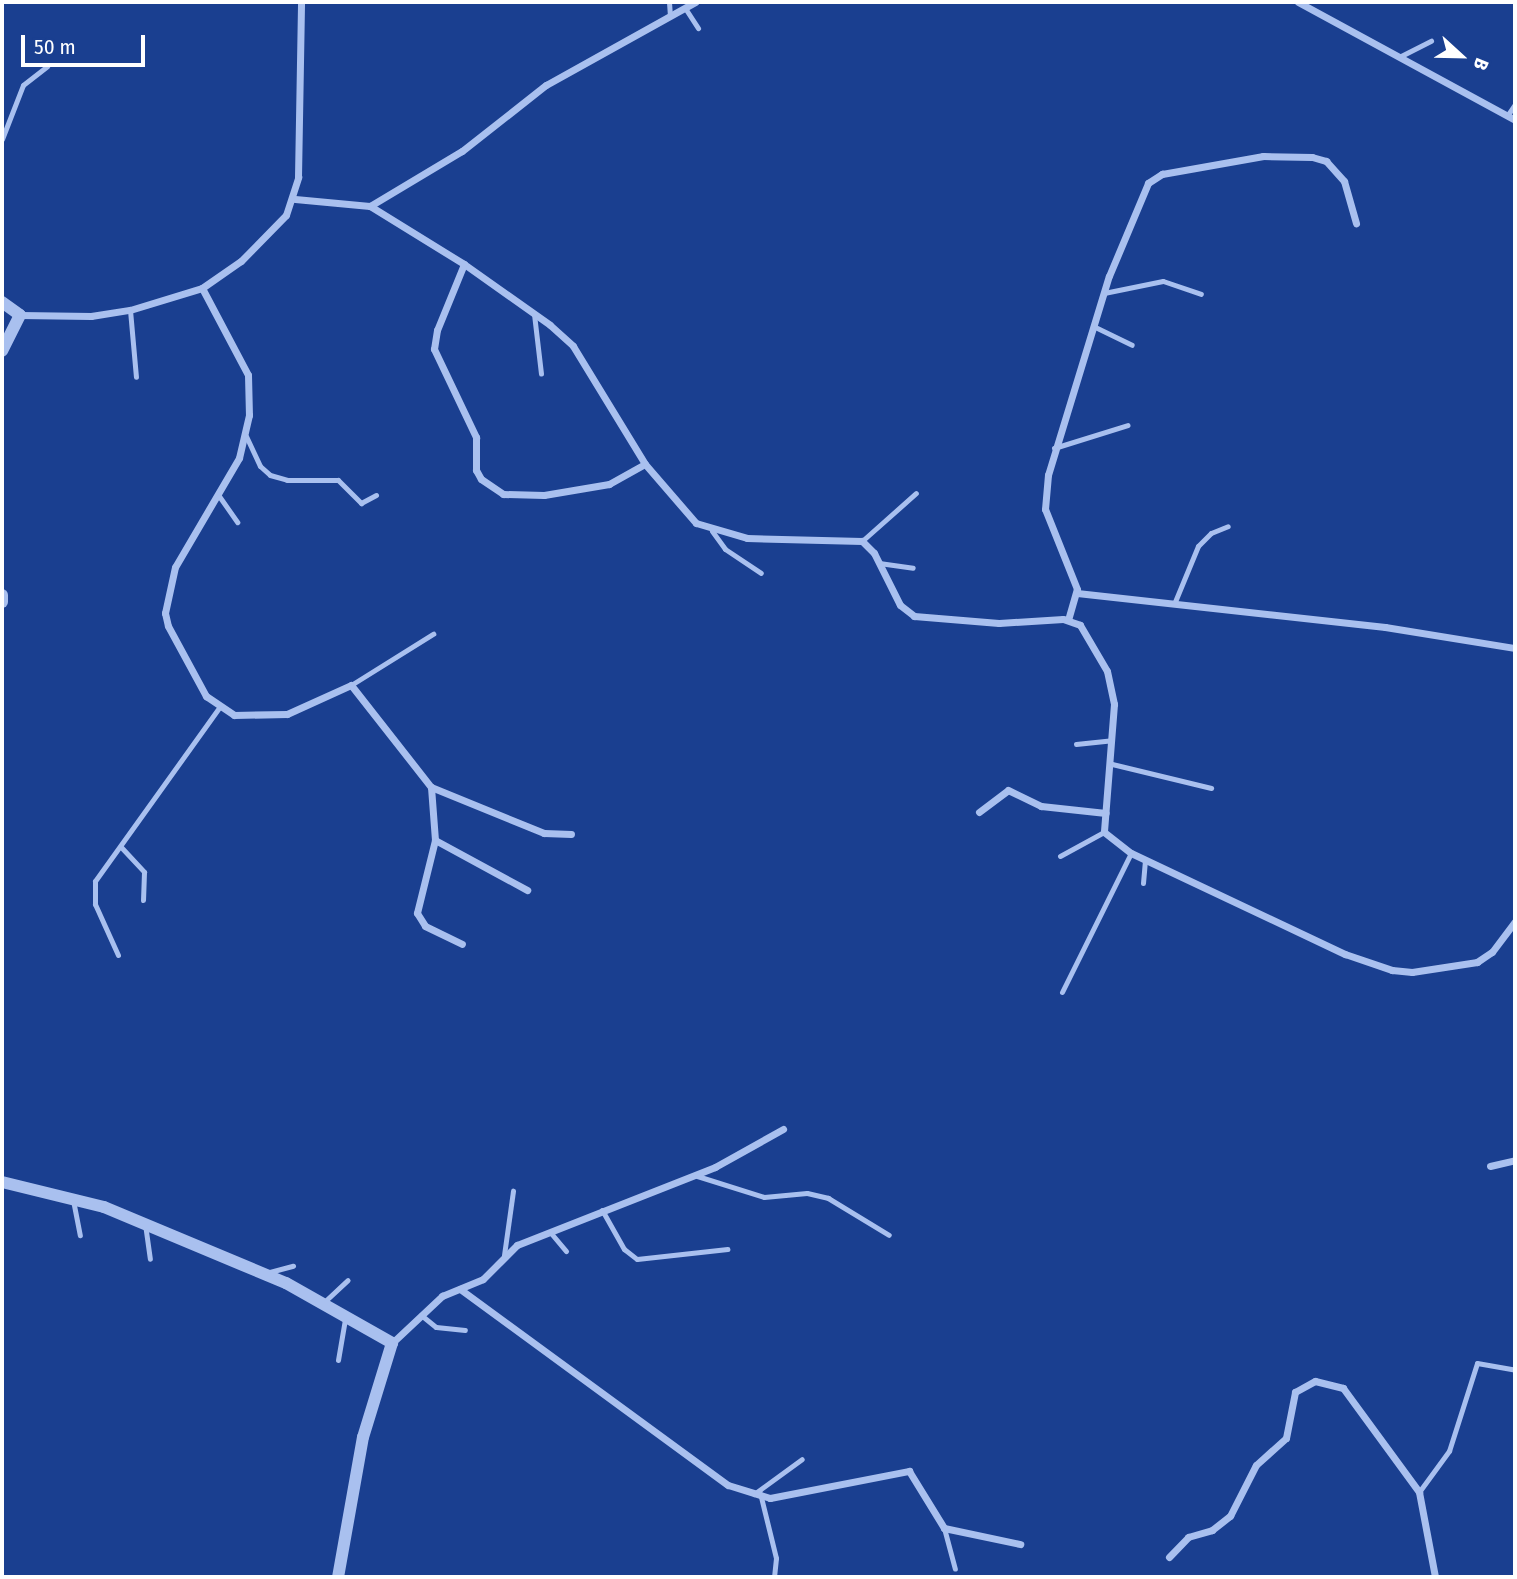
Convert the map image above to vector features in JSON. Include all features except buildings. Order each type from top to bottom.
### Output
[{"type":"street","points":[[2,302],[20,315],[91,316],[130,310],[202,288],[241,261],[286,215],[295,199],[301,2]]},
{"type":"street","points":[[370,206],[462,151],[546,85],[695,2]]},
{"type":"street","points":[[1298,2],[1396,58],[1515,120]]},
{"type":"street","points":[[1068,620],[1077,593],[1045,509],[1055,448],[1104,293],[1141,195],[1153,176],[1275,155],[1312,157],[1326,162],[1344,181],[1356,223]]},
{"type":"street","points":[[295,199],[370,206],[464,264],[534,314],[573,346],[645,464],[683,512],[712,531],[747,538],[862,541],[879,563],[900,605],[914,616],[999,623],[1068,620],[1087,632],[1107,671],[1114,704],[1112,764],[1104,832],[1131,853],[1345,954],[1400,971],[1477,962],[1492,952],[1515,922]]},
{"type":"street","points":[[464,264],[437,330],[435,349],[476,437],[476,470],[481,479],[503,494],[533,496],[609,484],[645,464]]},
{"type":"street","points":[[202,288],[248,375],[246,436],[219,496],[175,567],[165,613],[206,696],[219,708],[234,715],[273,718],[351,685],[431,787],[544,833],[570,834]]},
{"type":"street","points":[[2,351],[20,315]]},
{"type":"street","points":[[1077,593],[1385,627],[1515,648]]},
{"type":"street","points":[[2,595],[2,602]]},
{"type":"street","points":[[431,787],[435,840],[417,913],[425,926],[462,944]]},
{"type":"street","points":[[979,812],[1008,790],[1041,806],[1106,813]]},
{"type":"street","points":[[435,840],[527,890]]},
{"type":"street","points":[[338,1577],[363,1437],[392,1343],[442,1296],[483,1279],[504,1255],[550,1231],[715,1167],[783,1129]]},
{"type":"street","points":[[1490,1166],[1515,1160]]},
{"type":"street","points":[[2,1182],[73,1199],[145,1224],[265,1274],[392,1343]]},
{"type":"street","points":[[460,1289],[628,1409],[714,1477],[757,1496],[796,1496],[909,1471],[944,1528],[1020,1544]]},
{"type":"street","points":[[1169,1557],[1188,1536],[1212,1530],[1230,1516],[1256,1465],[1286,1438],[1295,1392],[1315,1381],[1343,1388],[1419,1492],[1435,1577]]},
{"type":"lane","points":[[669,2],[670,16]]},
{"type":"lane","points":[[685,8],[698,28]]},
{"type":"lane","points":[[1396,58],[1431,41]]},
{"type":"lane","points":[[2,139],[23,85],[47,66]]},
{"type":"lane","points":[[1507,116],[1515,104]]},
{"type":"lane","points":[[1104,293],[1163,281],[1201,294]]},
{"type":"lane","points":[[130,310],[136,377]]},
{"type":"lane","points":[[534,314],[541,374]]},
{"type":"lane","points":[[1093,326],[1132,345]]},
{"type":"lane","points":[[1055,448],[1128,425]]},
{"type":"lane","points":[[246,436],[260,466],[270,475],[287,480],[338,481],[362,503],[376,495]]},
{"type":"lane","points":[[862,541],[916,493]]},
{"type":"lane","points":[[219,496],[237,522]]},
{"type":"lane","points":[[1174,604],[1198,546],[1211,533],[1228,526]]},
{"type":"lane","points":[[712,531],[725,549],[761,573]]},
{"type":"lane","points":[[879,563],[913,568]]},
{"type":"lane","points":[[351,685],[433,634]]},
{"type":"lane","points":[[118,955],[93,889],[99,871],[121,847],[219,708]]},
{"type":"lane","points":[[1076,744],[1113,740]]},
{"type":"lane","points":[[1112,764],[1211,788]]},
{"type":"lane","points":[[1060,856],[1104,832]]},
{"type":"lane","points":[[121,847],[144,872],[143,900]]},
{"type":"lane","points":[[1062,992],[1131,853]]},
{"type":"lane","points":[[1143,883],[1145,860]]},
{"type":"lane","points":[[692,1174],[747,1194],[776,1197],[807,1193],[828,1198],[889,1235]]},
{"type":"lane","points":[[504,1255],[513,1191]]},
{"type":"lane","points":[[73,1199],[79,1235]]},
{"type":"lane","points":[[602,1210],[624,1249],[637,1259],[727,1249]]},
{"type":"lane","points":[[145,1224],[150,1259]]},
{"type":"lane","points":[[550,1231],[566,1251]]},
{"type":"lane","points":[[265,1274],[293,1266]]},
{"type":"lane","points":[[321,1304],[348,1280]]},
{"type":"lane","points":[[421,1315],[436,1327],[465,1330]]},
{"type":"lane","points":[[338,1360],[345,1318]]},
{"type":"lane","points":[[1419,1492],[1449,1451],[1477,1363],[1515,1370]]},
{"type":"lane","points":[[774,1577],[776,1558],[757,1496],[802,1458]]},
{"type":"lane","points":[[944,1528],[955,1569]]}]
